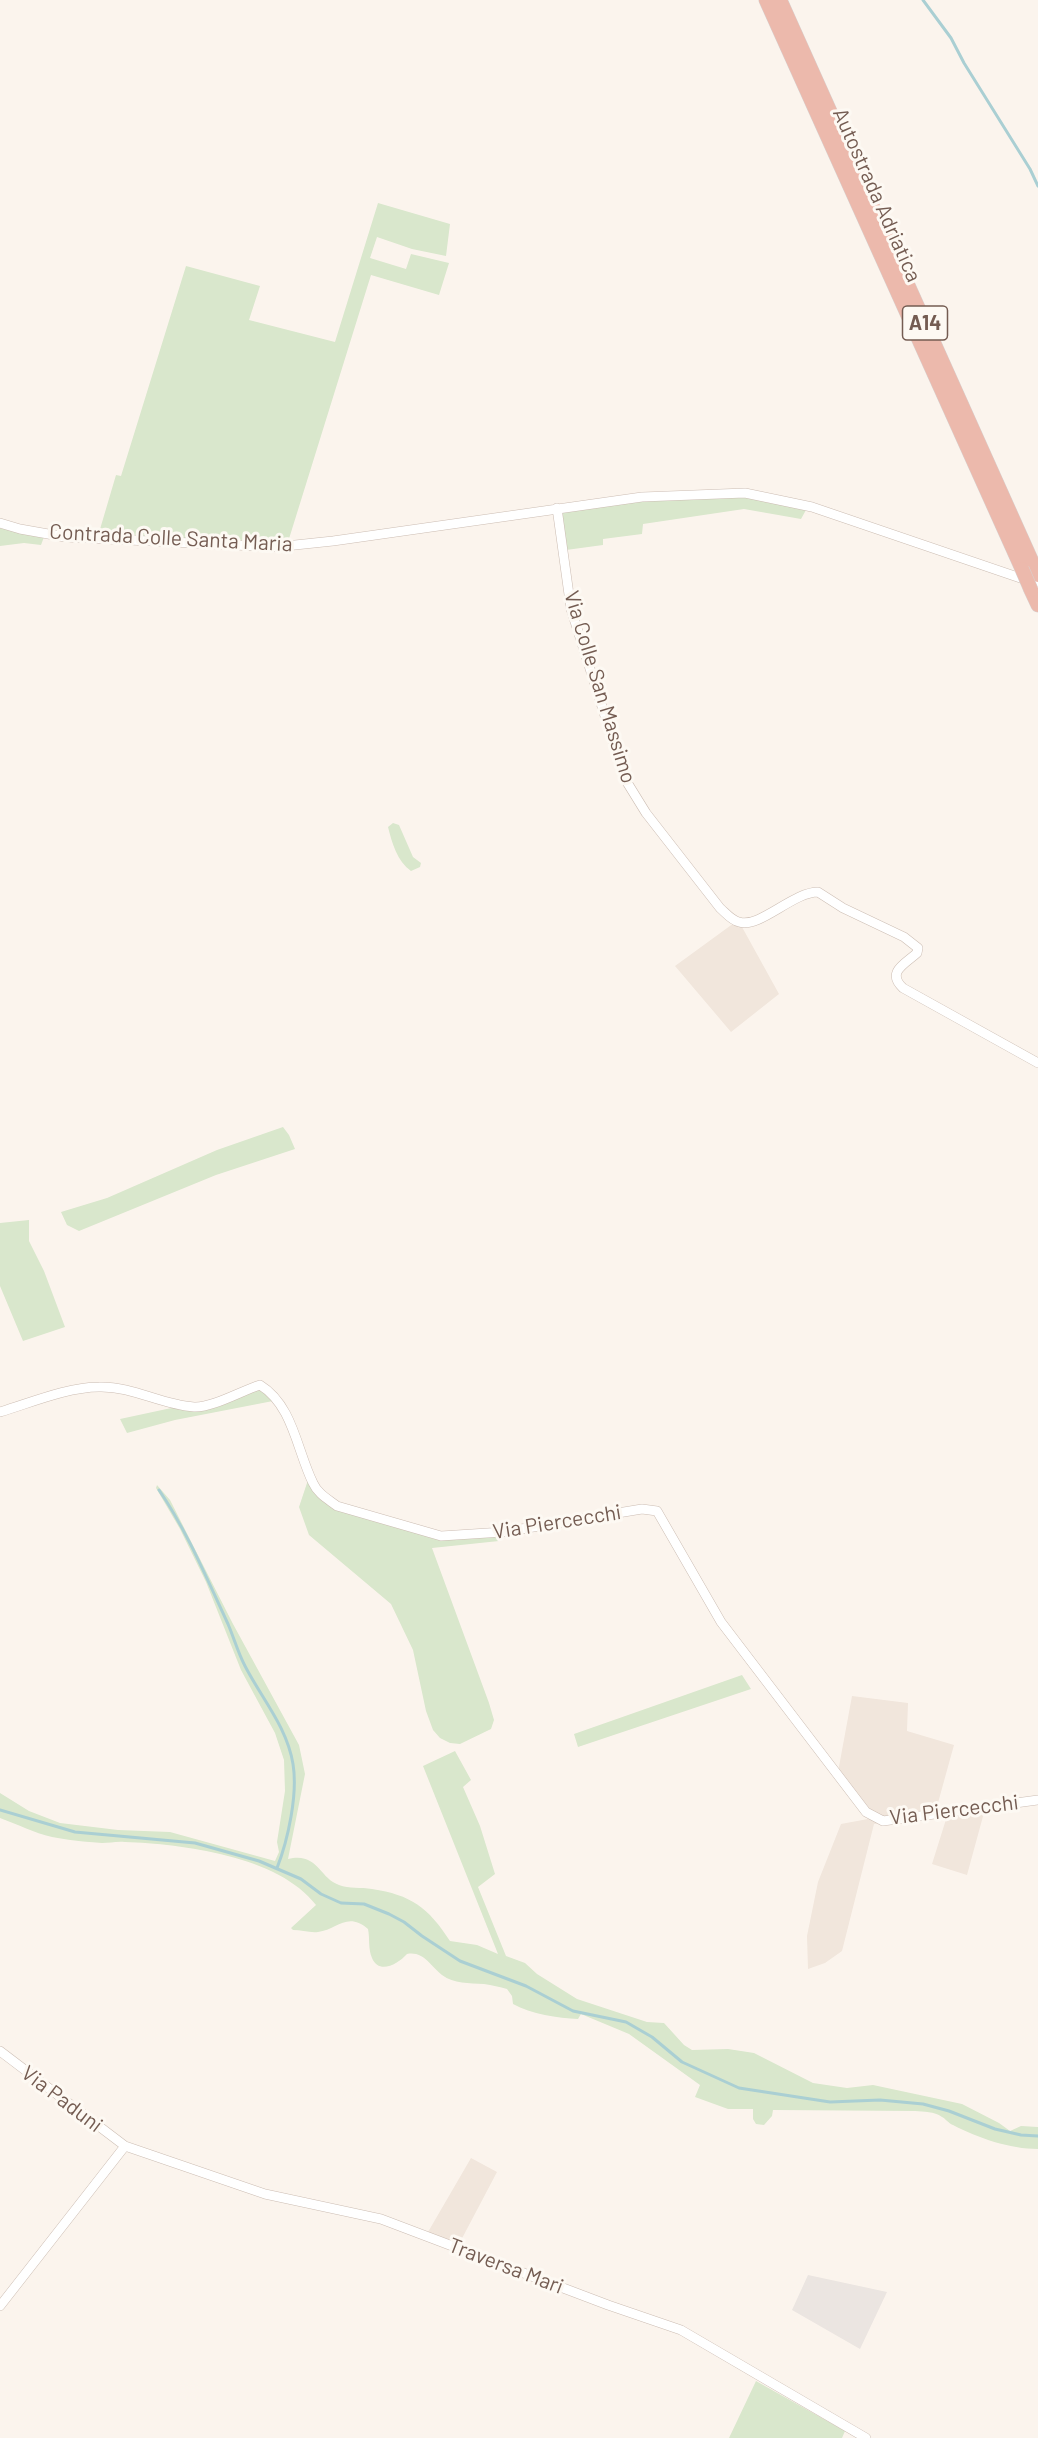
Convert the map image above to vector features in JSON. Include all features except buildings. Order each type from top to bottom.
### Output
[{"type":"highway","name":"Autostrada Adriatica","points":[[766,0],[808,76],[1036,580],[1038,605]]},
{"type":"highway","name":"Autostrada Adriatica","points":[[780,0],[808,76],[1022,569],[1036,580]]},
{"type":"street","name":"Contrada Colle Santa Maria","points":[[0,523],[20,530],[65,537],[276,547],[642,497],[745,493],[812,507],[1036,580]]},
{"type":"street","name":"Via Colle San Massimo","points":[[557,508],[571,609],[625,779],[646,813],[720,908],[731,918],[744,923],[753,922],[800,895],[818,892],[843,908],[904,936],[918,948],[917,953],[898,969],[895,975],[896,981],[903,988],[1038,1063]]},
{"type":"street","name":"Via Piercecchi","points":[[0,1412],[98,1386],[124,1388],[195,1407],[209,1405],[260,1385],[277,1399],[287,1417],[313,1484],[323,1496],[337,1506],[359,1513],[441,1536],[503,1532],[642,1509],[657,1511],[721,1622],[866,1812],[883,1821],[1038,1800]]},
{"type":"street","name":"Via Paduni","points":[[0,2051],[125,2145]]},
{"type":"street","points":[[0,2306],[125,2145]]},
{"type":"street","name":"Traversa Mari","points":[[125,2145],[265,2194],[381,2219],[608,2305],[681,2330],[866,2438]]},
{"type":"shaded area","points":[[734,923],[742,927],[779,994],[731,1032],[675,966]]},
{"type":"shaded area","points":[[852,1696],[908,1703],[907,1731],[954,1745],[936,1810],[985,1809],[967,1875],[932,1864],[948,1813],[874,1824],[842,1951],[825,1963],[808,1969],[807,1936],[818,1882],[841,1824],[884,1816],[865,1808],[838,1772]]},
{"type":"shaded area","points":[[471,2158],[497,2172],[458,2246],[428,2232]]},
{"type":"shaded area","points":[[808,2275],[887,2292],[860,2349],[792,2310]]},
{"type":"green space","points":[[378,203],[450,224],[446,256],[412,249],[377,237],[370,258],[406,269],[411,254],[449,263],[439,295],[371,275],[288,542],[98,536],[116,475],[121,476],[186,266],[260,286],[249,320],[335,342]]},
{"type":"green space","points":[[740,496],[806,510],[801,519],[744,509],[643,524],[642,534],[603,539],[603,545],[566,550],[559,511],[648,501]]},
{"type":"green space","points":[[0,525],[44,537],[41,545],[24,543],[0,546]]},
{"type":"green space","points":[[393,823],[399,825],[413,857],[421,863],[420,867],[411,871],[399,857],[388,827]]},
{"type":"green space","points":[[283,1127],[295,1149],[216,1175],[79,1231],[67,1225],[61,1212],[107,1198],[217,1150]]},
{"type":"green space","points":[[29,1220],[29,1241],[44,1271],[65,1327],[23,1341],[0,1286],[0,1223]]},
{"type":"green space","points":[[259,1387],[273,1401],[175,1420],[127,1433],[120,1419],[176,1407],[184,1410]]},
{"type":"green space","points":[[308,1480],[320,1497],[439,1537],[501,1533],[499,1541],[432,1548],[489,1703],[494,1720],[491,1729],[460,1744],[450,1743],[440,1738],[433,1730],[426,1711],[413,1650],[391,1604],[309,1535],[299,1507]]},
{"type":"green space","points":[[157,1485],[170,1500],[233,1624],[299,1745],[305,1774],[288,1859],[306,1859],[312,1862],[332,1882],[339,1885],[368,1888],[408,1899],[434,1919],[450,1941],[477,1945],[498,1954],[423,1766],[455,1751],[471,1780],[463,1787],[480,1826],[495,1874],[478,1887],[506,1956],[525,1963],[537,1974],[577,1999],[647,2022],[664,2023],[684,2045],[692,2050],[728,2049],[754,2053],[813,2083],[847,2088],[873,2085],[962,2104],[1010,2131],[1021,2126],[1038,2127],[1038,2149],[1005,2145],[963,2130],[939,2115],[915,2111],[773,2110],[772,2116],[764,2125],[756,2124],[753,2119],[753,2109],[728,2109],[695,2097],[700,2085],[629,2034],[581,2014],[578,2019],[545,2015],[528,2010],[513,2004],[512,1996],[507,1989],[452,1980],[442,1975],[418,1955],[407,1954],[394,1964],[379,1966],[371,1955],[368,1929],[361,1924],[342,1923],[318,1932],[293,1930],[291,1928],[316,1905],[300,1888],[279,1875],[254,1864],[228,1856],[174,1846],[90,1842],[45,1835],[0,1818],[0,1793],[29,1811],[60,1823],[118,1830],[170,1832],[275,1861],[279,1852],[277,1842],[285,1791],[284,1760],[275,1733],[241,1670],[206,1582],[180,1529],[156,1488]]},
{"type":"green space","points":[[742,1675],[751,1689],[578,1747],[574,1734]]},
{"type":"green space","points":[[756,2381],[845,2431],[842,2438],[729,2438]]},
{"type":"waterway","points":[[923,0],[951,38],[1038,186]]},
{"type":"waterway","points":[[159,1490],[179,1522],[228,1624],[243,1661],[280,1725],[290,1751],[294,1776],[293,1803],[285,1844],[277,1868]]},
{"type":"waterway","points":[[0,1810],[75,1832],[195,1843],[259,1861],[301,1879],[321,1894],[341,1903],[364,1904],[389,1914],[460,1961],[526,1986],[573,2011],[626,2022],[652,2037],[682,2062],[739,2088],[830,2102],[880,2100],[923,2104],[949,2111],[995,2129],[1038,2136]]}]
